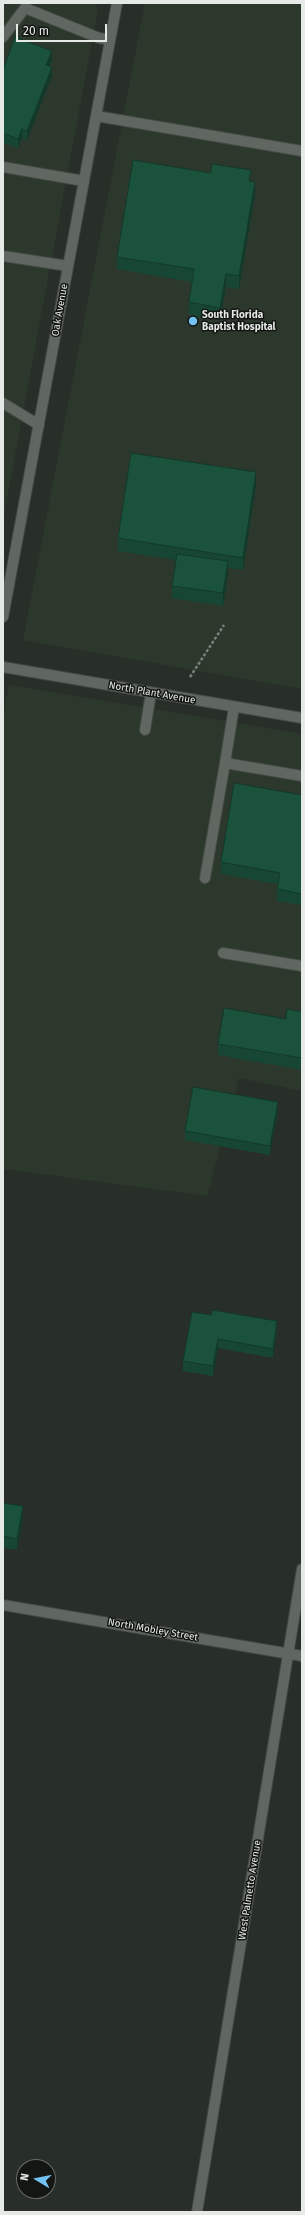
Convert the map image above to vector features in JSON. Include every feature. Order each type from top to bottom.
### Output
[{"type":"street","name":"Oak Avenue","points":[[3,617],[110,40],[115,4]]},
{"type":"street","points":[[5,31],[25,8],[99,38],[110,40]]},
{"type":"street","points":[[96,116],[302,151]]},
{"type":"street","points":[[3,166],[84,180]]},
{"type":"street","points":[[3,256],[68,266]]},
{"type":"street","points":[[3,403],[39,425]]},
{"type":"street","name":"North Plant Avenue","points":[[3,668],[302,718]]},
{"type":"street","points":[[145,730],[151,693]]},
{"type":"street","points":[[205,878],[234,707]]},
{"type":"street","points":[[225,763],[302,776]]},
{"type":"street","points":[[223,953],[302,966]]},
{"type":"street","name":"West Palmetto Avenue","points":[[197,2212],[302,1569]]},
{"type":"street","name":"North Mobley Street","points":[[3,1605],[302,1656]]},
{"type":"path","points":[[176,697],[224,625]]},
{"type":"shaded area","points":[[3,3],[95,3],[98,9],[3,520]]},
{"type":"shaded area","name":"South Florida Baptist Hospital","points":[[145,3],[302,3],[302,689],[23,640]]},
{"type":"shaded area","points":[[9,685],[302,734],[302,1091],[239,1078],[207,1196],[3,1169],[3,718]]},
{"type":"building","points":[[15,37],[52,51],[46,65],[52,67],[27,131],[22,129],[18,139],[3,133],[3,70]]},
{"type":"building","points":[[133,160],[211,173],[212,164],[251,170],[249,181],[255,182],[239,276],[226,274],[220,308],[189,302],[194,269],[117,257]]},
{"type":"building","points":[[131,453],[256,472],[243,558],[118,538]]},
{"type":"building","points":[[177,554],[228,561],[223,593],[172,586]]},
{"type":"building","points":[[234,783],[302,795],[302,894],[277,889],[280,873],[221,862]]},
{"type":"building","points":[[224,1008],[286,1019],[287,1009],[302,1012],[302,1058],[218,1044]]},
{"type":"building","points":[[193,1087],[278,1102],[270,1146],[185,1131]]},
{"type":"building","points":[[212,1310],[277,1321],[273,1349],[218,1339],[213,1366],[183,1361],[192,1312],[211,1315]]},
{"type":"building","points":[[3,1503],[23,1506],[17,1539],[3,1536]]},
{"type":"place","name":"South Florida Baptist Hospital","points":[[193,321]]}]
